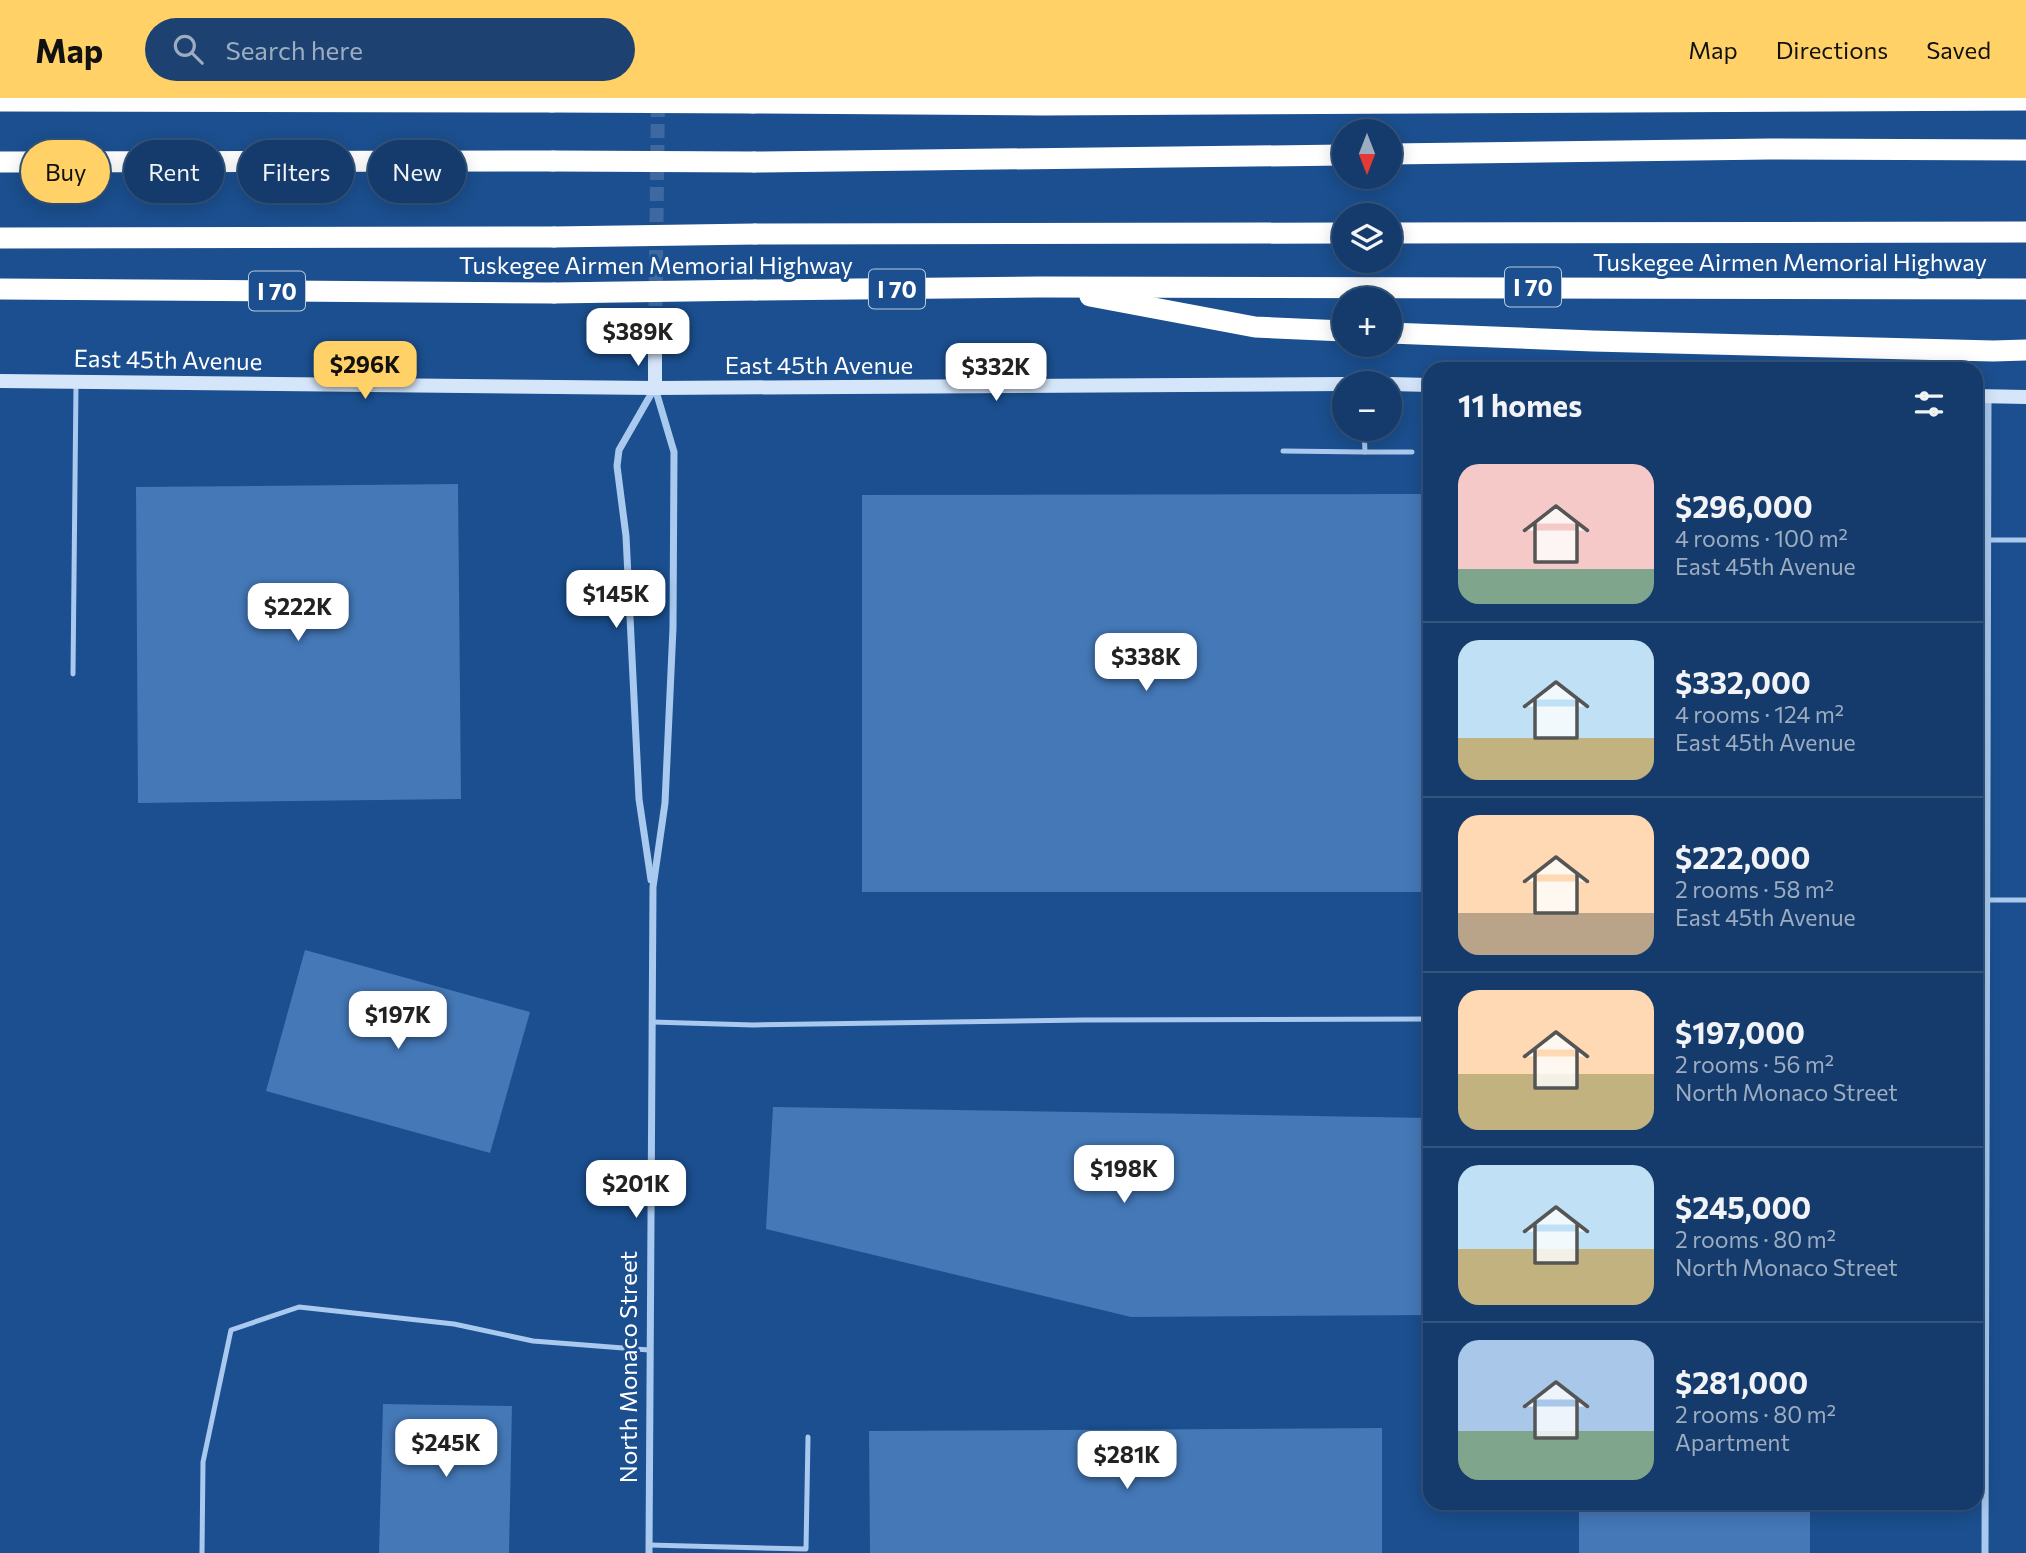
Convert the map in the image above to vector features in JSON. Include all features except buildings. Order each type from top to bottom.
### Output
[{"type":"highway","points":[[0,101],[1056,104],[2026,100]]},
{"type":"highway","points":[[1402,154],[1770,149],[2026,150]]},
{"type":"highway","points":[[0,162],[754,162],[1332,155]]},
{"type":"highway","points":[[1402,233],[2026,232]]},
{"type":"highway","points":[[0,238],[1332,233]]},
{"type":"highway","points":[[1039,287],[1255,327],[1332,330]]},
{"type":"highway","name":"Tuskegee Airmen Memorial Highway","points":[[0,289],[554,293],[1039,287],[2026,289]]},
{"type":"highway","points":[[1402,333],[1593,341],[2026,350]]},
{"type":"main road","name":"North Monaco Street","points":[[655,348],[655,388]]},
{"type":"main road","name":"East 45th Avenue","points":[[0,381],[655,388],[1332,384]]},
{"type":"main road","points":[[1402,384],[1423,384]]},
{"type":"main road","points":[[1983,397],[2026,397]]},
{"type":"street","name":"North Monaco Street","points":[[653,887],[639,799],[626,536],[617,466],[618,450],[655,388]]},
{"type":"street","name":"North Monaco Street","points":[[649,1549],[653,887],[665,803],[673,628],[674,452],[655,388]]},
{"type":"street","points":[[1983,421],[1988,540],[1985,1553]]},
{"type":"lane","points":[[73,674],[76,381]]},
{"type":"lane","points":[[1365,441],[1365,452]]},
{"type":"lane","points":[[1283,451],[1412,452]]},
{"type":"lane","points":[[1983,540],[2026,540]]},
{"type":"lane","points":[[1987,900],[2026,900]]},
{"type":"lane","points":[[652,1022],[753,1025],[1423,1019]]},
{"type":"lane","points":[[202,1553],[203,1462],[231,1331],[299,1307],[454,1324],[533,1341],[649,1350]]},
{"type":"lane","points":[[649,1549],[806,1549],[808,1437]]},
{"type":"tunnel","points":[[655,348],[658,98]]}]
